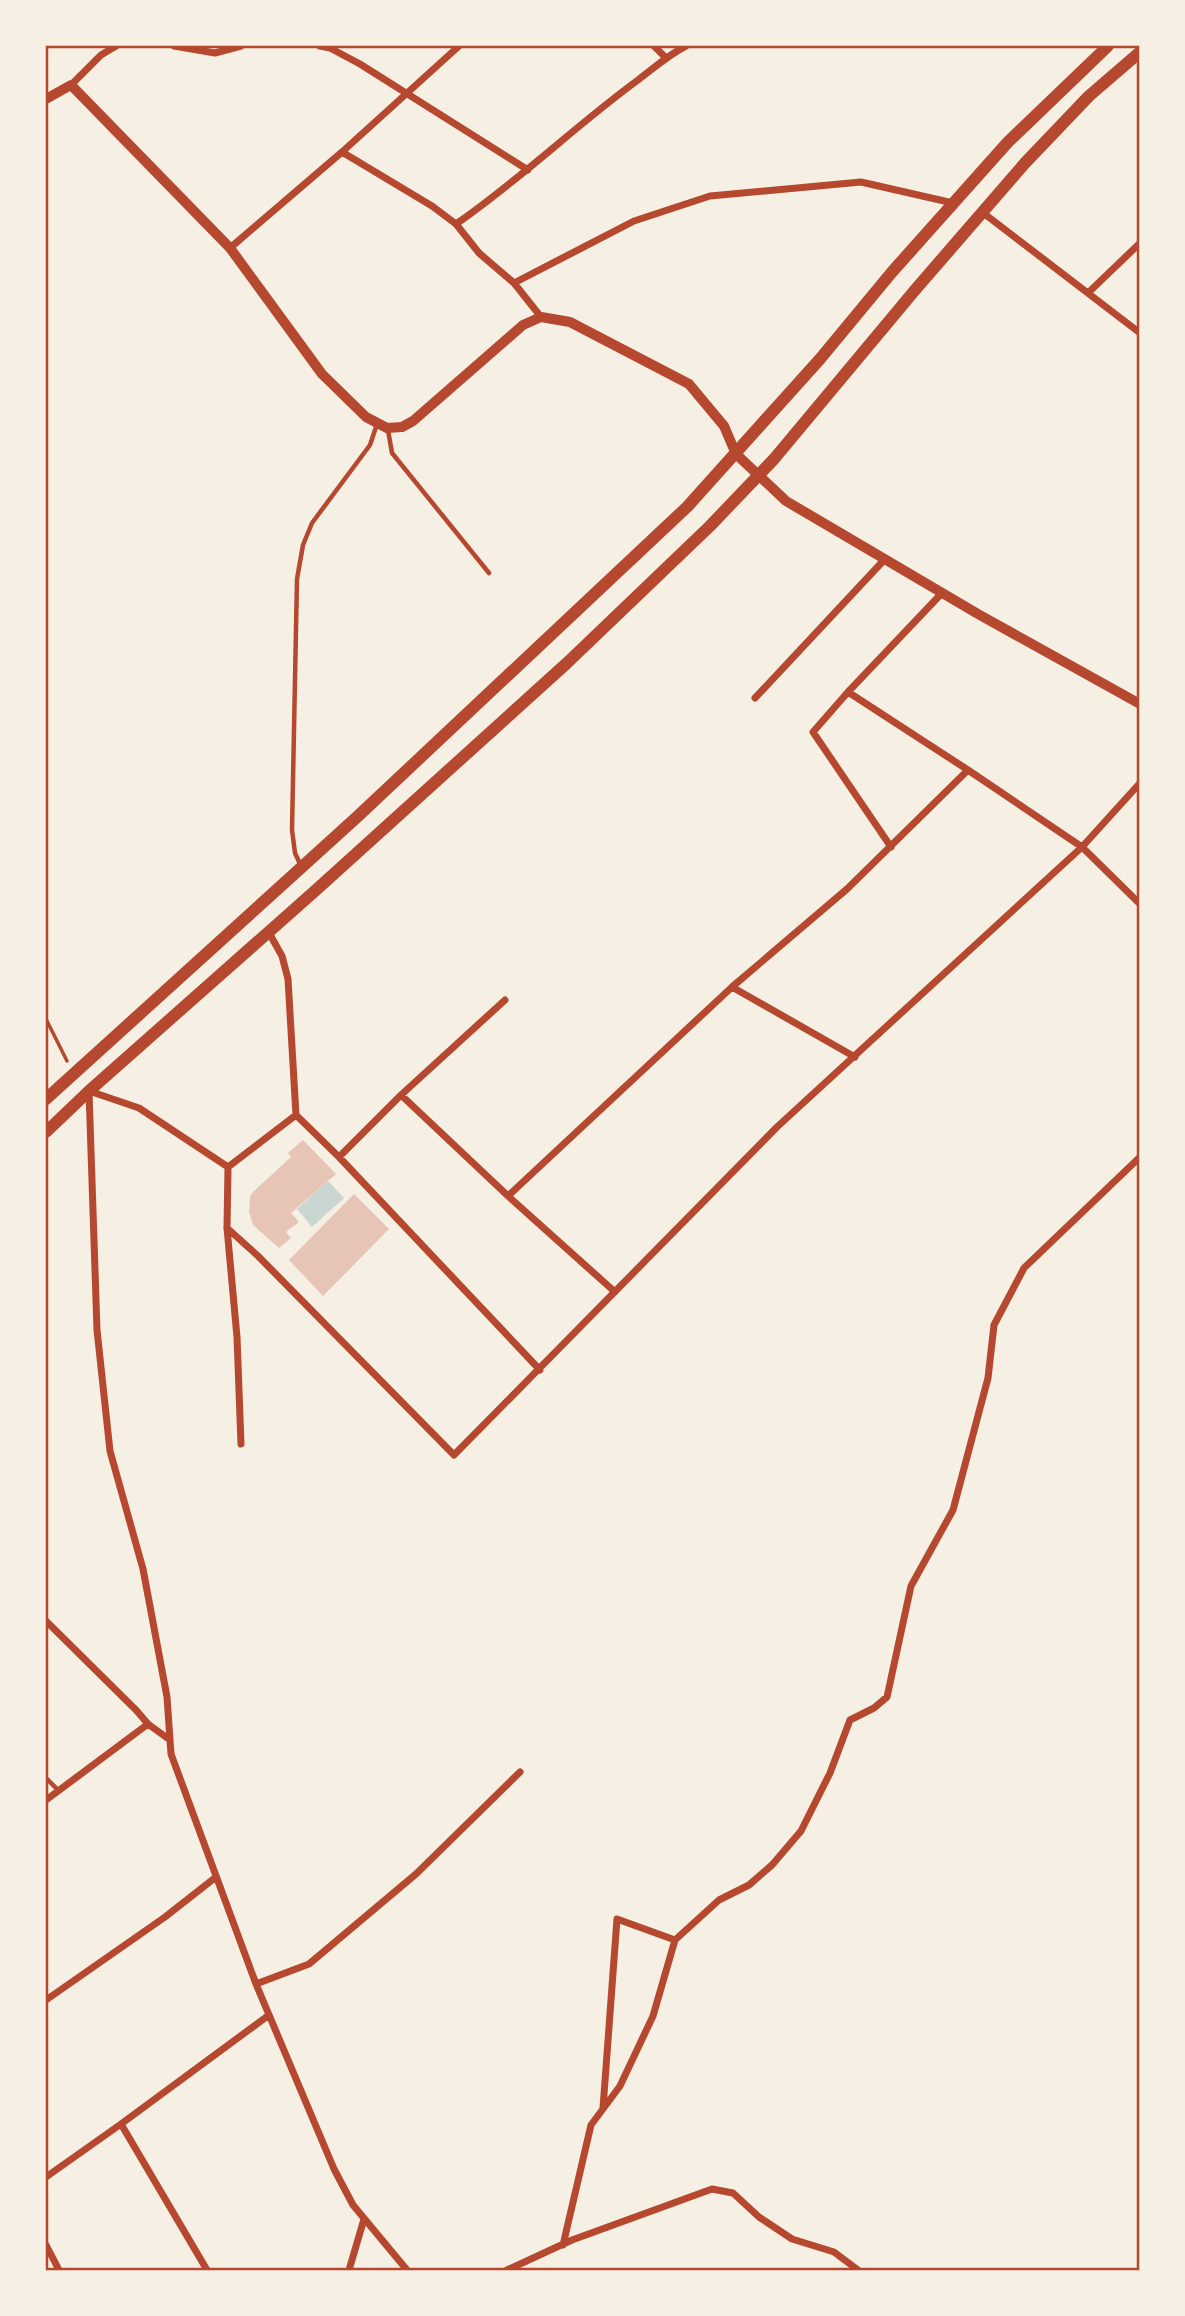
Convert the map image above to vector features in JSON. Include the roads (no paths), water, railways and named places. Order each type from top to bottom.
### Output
[{"type":"main road","points":[[46,1099],[302,867],[687,507],[1008,142],[1108,46]]},
{"type":"main road","points":[[46,1132],[567,663],[760,476],[1025,163],[1089,96],[1139,52]]},
{"type":"street","points":[[46,99],[71,85],[101,55],[116,46]]},
{"type":"street","points":[[174,46],[215,53],[241,46]]},
{"type":"street","points":[[320,46],[330,48],[360,64],[528,170]]},
{"type":"street","points":[[230,248],[342,152],[458,46]]},
{"type":"street","points":[[654,46],[665,57]]},
{"type":"street","points":[[456,224],[495,198],[598,109],[665,57],[686,46]]},
{"type":"street","points":[[71,85],[230,248],[323,374],[366,417],[382,426],[402,427],[413,421],[523,325],[541,317],[570,322],[689,384],[724,426],[736,454],[786,500],[942,593],[1139,704]]},
{"type":"street","points":[[342,152],[432,206],[456,224],[479,254],[514,283],[541,317]]},
{"type":"street","points":[[514,283],[634,221],[710,196],[861,182],[953,204]]},
{"type":"street","points":[[982,212],[1139,332]]},
{"type":"street","points":[[1089,292],[1139,243]]},
{"type":"street","points":[[755,698],[885,559]]},
{"type":"street","points":[[891,847],[813,732],[942,593]]},
{"type":"street","points":[[848,692],[1082,847],[1139,904]]},
{"type":"street","points":[[508,1196],[732,987],[846,890],[968,770]]},
{"type":"street","points":[[227,1228],[258,1256],[454,1455],[777,1127],[1082,847],[1139,783]]},
{"type":"street","points":[[268,932],[282,956],[288,979],[296,1115],[540,1370]]},
{"type":"street","points":[[732,987],[855,1057]]},
{"type":"street","points":[[339,1157],[401,1095],[505,1000]]},
{"type":"street","points":[[228,1167],[139,1108],[89,1091],[97,1330],[110,1451],[143,1569],[167,1697],[171,1754],[256,1984],[334,2169],[353,2205],[408,2270]]},
{"type":"street","points":[[401,1095],[615,1292]]},
{"type":"street","points":[[228,1167],[296,1115]]},
{"type":"street","points":[[563,2245],[591,2125],[620,2086],[653,2016],[676,1940],[719,1900],[749,1885],[772,1865],[801,1831],[830,1773],[850,1720],[874,1708],[887,1697],[911,1586],[953,1510],[988,1378],[995,1325],[1024,1268],[1139,1157]]},
{"type":"street","points":[[228,1167],[227,1228],[237,1337],[241,1444]]},
{"type":"street","points":[[46,1621],[148,1724],[170,1740]]},
{"type":"street","points":[[46,1800],[148,1724]]},
{"type":"street","points":[[256,1984],[309,1964],[416,1874],[520,1772]]},
{"type":"street","points":[[46,2000],[165,1917],[216,1877]]},
{"type":"street","points":[[603,2109],[617,1919],[676,1940]]},
{"type":"street","points":[[46,2177],[269,2015]]},
{"type":"street","points":[[121,2124],[207,2270]]},
{"type":"street","points":[[507,2270],[563,2245],[712,2189],[733,2193],[759,2217],[792,2239],[834,2252],[858,2270]]},
{"type":"street","points":[[349,2270],[364,2219]]},
{"type":"street","points":[[46,2245],[59,2270]]},
{"type":"lane","points":[[382,426],[392,453],[489,573]]},
{"type":"lane","points":[[302,867],[295,853],[292,831],[297,579],[303,545],[312,523],[382,426]]},
{"type":"lane","points":[[46,1779],[59,1792]]}]
